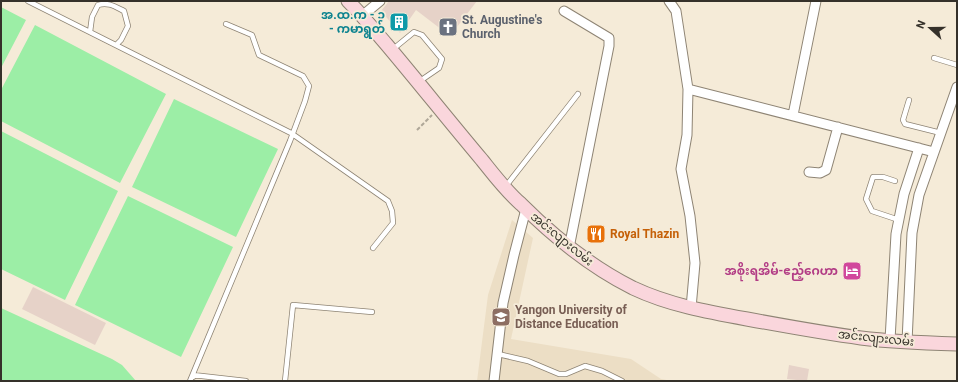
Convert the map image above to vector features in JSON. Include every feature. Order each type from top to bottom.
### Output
[{"type":"main road","name":"အင်းလျားလမ်း","points":[[348,1],[392,50],[505,187],[526,209],[569,248],[600,270],[633,288],[659,299],[691,308],[797,328],[862,338],[957,344]]},
{"type":"street","points":[[362,16],[380,1]]},
{"type":"street","points":[[669,1],[676,11],[688,89],[687,135],[681,169],[690,216],[695,263],[691,308]]},
{"type":"street","points":[[794,115],[816,1]]},
{"type":"street","points":[[564,11],[609,38],[609,46],[569,248]]},
{"type":"street","points":[[907,342],[912,234],[919,195],[941,132],[954,102],[957,87]]},
{"type":"street","points":[[688,89],[934,152]]},
{"type":"street","points":[[809,172],[820,173],[826,170],[838,127]]},
{"type":"street","points":[[890,340],[896,234],[904,194],[919,148]]},
{"type":"street","points":[[494,381],[503,304],[526,209]]},
{"type":"lane","points":[[28,1],[292,133],[388,201],[392,211],[393,223],[373,248]]},
{"type":"lane","points":[[90,32],[92,18],[98,5],[106,3],[117,7],[124,11],[128,26],[122,40],[116,45]]},
{"type":"lane","points":[[226,24],[252,35],[259,55],[303,76],[309,86],[305,101],[192,379],[246,381]]},
{"type":"lane","points":[[392,50],[414,32],[422,35],[442,59],[439,68],[418,82]]},
{"type":"lane","points":[[934,58],[957,65]]},
{"type":"lane","points":[[505,187],[578,94]]},
{"type":"lane","points":[[909,100],[903,120],[905,124],[941,132]]},
{"type":"lane","points":[[895,181],[883,177],[873,177],[866,199],[872,211],[899,220]]},
{"type":"lane","points":[[285,381],[293,305],[372,312]]},
{"type":"lane","points":[[498,354],[528,361],[559,374],[566,374],[585,366],[602,370],[622,381]]},
{"type":"path","points":[[417,130],[440,108]]},
{"type":"shaded area","name":"Yangon University of Distance Education","points":[[512,220],[533,238],[511,339],[631,359],[661,379],[672,381],[477,381],[488,295]]},
{"type":"green space","points":[[1,7],[26,20],[1,68]]},
{"type":"green space","points":[[35,25],[166,94],[120,183],[1,121],[1,90]]},
{"type":"green space","points":[[174,99],[278,149],[236,237],[132,187]]},
{"type":"green space","points":[[1,131],[118,191],[65,300],[1,269]]},
{"type":"green space","points":[[128,196],[233,247],[181,357],[75,305]]},
{"type":"green space","points":[[1,308],[112,359],[122,365],[136,381],[1,381]]},
{"type":"building","points":[[389,1],[477,1],[450,36],[416,10],[400,33],[381,11]]},
{"type":"building","points":[[33,287],[106,323],[95,345],[22,309]]},
{"type":"building","points":[[789,365],[809,369],[807,381],[787,379]]},
{"type":"place","name":"အ.ထ.က - ၁ - ကမာရွတ်","points":[[399,22]]},
{"type":"place","name":"St. Augustine's Church","points":[[448,27]]},
{"type":"place","name":"Royal Thazin","points":[[596,234]]},
{"type":"place","name":"အစိုးရအိမ်-ဧည့်ဂေဟာ","points":[[852,271]]},
{"type":"place","name":"Yangon University of Distance Education","points":[[501,317]]}]
